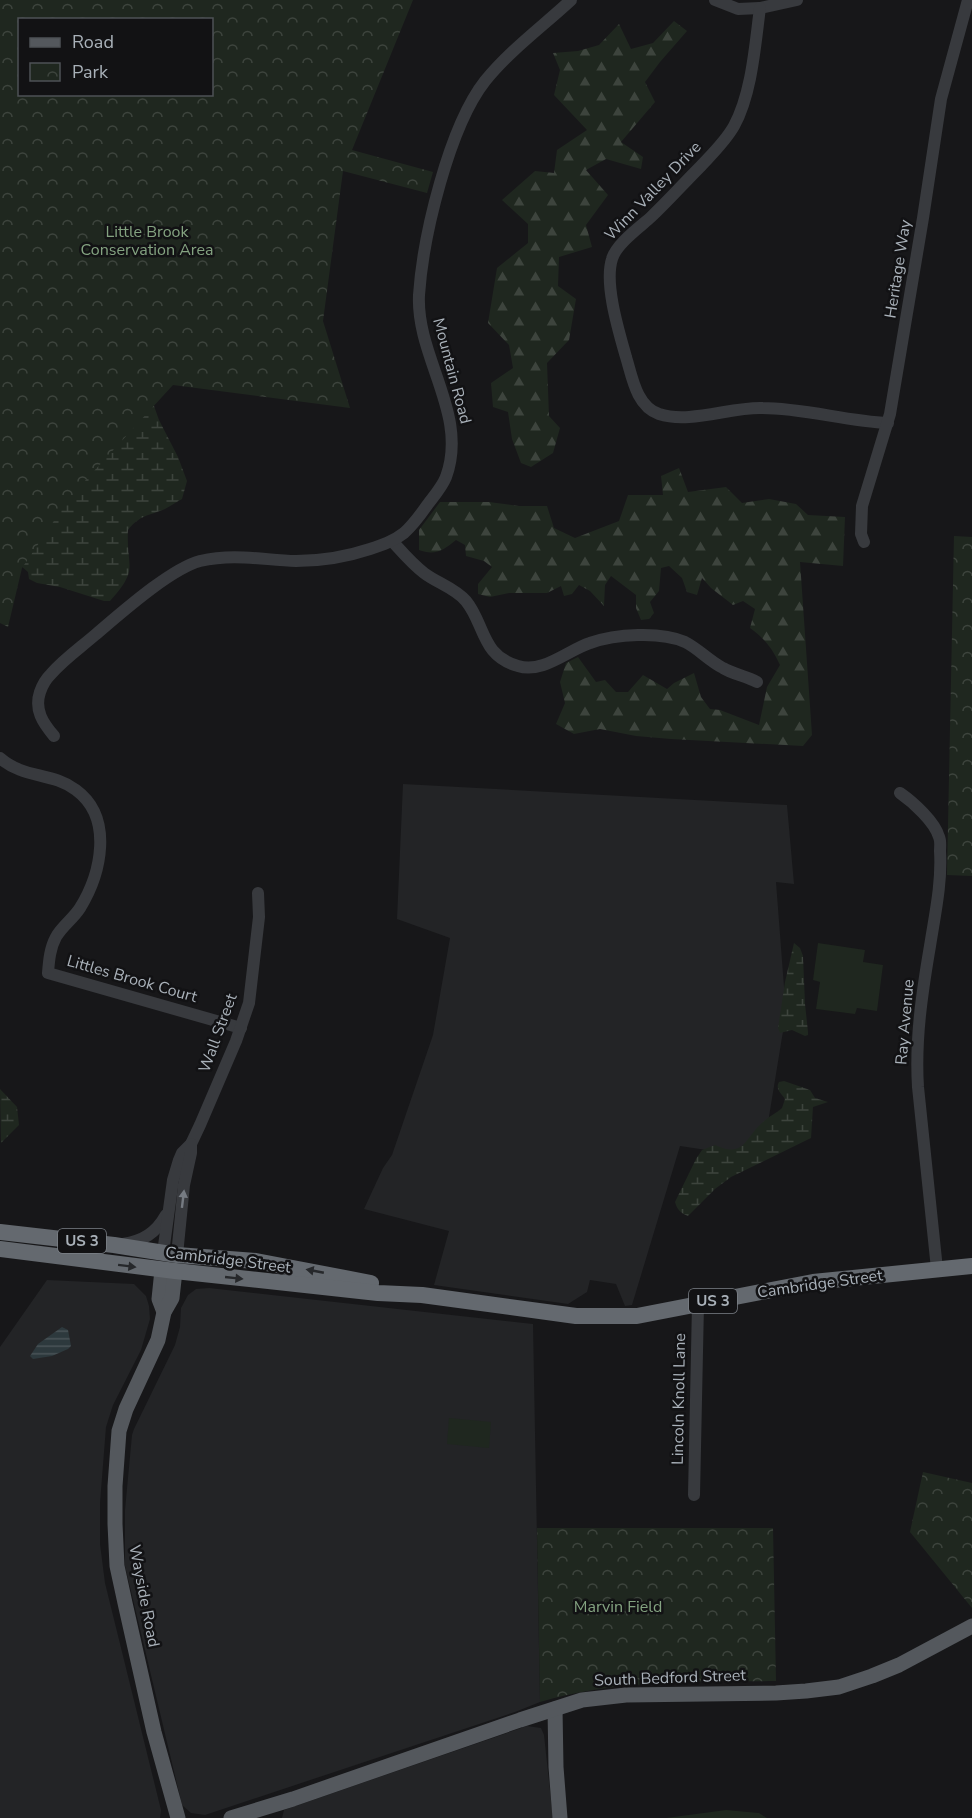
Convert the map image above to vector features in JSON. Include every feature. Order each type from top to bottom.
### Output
[{"type":"highway","points":[[0,1227],[24,1235]]},
{"type":"highway","name":"Cambridge Street","points":[[0,1232],[114,1245],[169,1262]]},
{"type":"highway","name":"Cambridge Street","points":[[4,1252],[169,1262],[378,1293],[422,1295],[576,1316],[637,1316],[813,1282],[972,1266]]},
{"type":"main road","name":"Wayside Road","points":[[169,1262],[172,1298],[164,1312],[154,1350],[126,1409],[119,1431],[115,1486],[115,1542],[117,1566],[154,1732],[178,1818]]},
{"type":"main road","name":"South Bedford Street","points":[[231,1818],[582,1700],[626,1695],[776,1693],[839,1687],[899,1665],[972,1626]]},
{"type":"main road","points":[[555,1709],[560,1818]]},
{"type":"street","name":"Mountain Road","points":[[54,736],[43,722],[38,706],[40,692],[50,675],[172,574],[196,562],[220,557],[236,556],[296,561],[330,559],[368,549],[392,541],[404,533],[435,494],[445,479],[453,442],[448,410],[426,345],[419,297],[432,216],[452,145],[483,84],[504,60],[571,0]]},
{"type":"street","points":[[715,0],[738,9],[760,8],[797,0]]},
{"type":"street","name":"Heritage Way","points":[[864,542],[861,534],[863,500],[888,423],[941,99],[968,0]]},
{"type":"street","name":"Winn Valley Drive","points":[[760,8],[744,99],[733,127],[725,140],[663,206],[620,246],[612,258],[611,296],[621,341],[639,396],[649,409],[656,413],[668,416],[693,416],[761,408],[888,423]]},
{"type":"street","points":[[392,541],[425,574],[463,598],[472,610],[490,648],[501,658],[516,666],[524,668],[540,666],[582,646],[603,640],[643,636],[680,640],[721,667],[756,682]]},
{"type":"street","name":"Littles Brook Court","points":[[0,758],[19,771],[61,781],[76,790],[86,799],[95,815],[100,834],[101,852],[92,881],[78,911],[56,937],[50,951],[48,973],[241,1028]]},
{"type":"street","name":"Ray Avenue","points":[[900,793],[927,817],[939,837],[941,866],[939,888],[917,1042],[918,1087],[937,1269]]},
{"type":"street","name":"Wall Street","points":[[169,1262],[170,1205],[175,1171],[182,1153],[191,1144],[241,1028],[251,992],[259,917],[258,893]]},
{"type":"street","name":"Wall Street","points":[[169,1262],[192,1153],[191,1144]]},
{"type":"street","name":"Wall Street","points":[[114,1245],[133,1243],[151,1234],[162,1221],[170,1205]]},
{"type":"street","name":"Lincoln Knoll Lane","points":[[694,1496],[698,1304]]},
{"type":"shaded area","points":[[403,784],[787,805],[794,884],[776,882],[786,1013],[766,1135],[733,1154],[680,1146],[632,1305],[625,1306],[616,1284],[590,1280],[587,1292],[568,1304],[434,1285],[449,1231],[364,1209],[383,1168],[392,1155],[433,1035],[450,938],[397,919]]},
{"type":"shaded area","points":[[47,1280],[134,1284],[146,1296],[149,1306],[150,1319],[141,1350],[113,1405],[106,1427],[100,1503],[100,1544],[105,1583],[161,1810],[160,1818],[0,1818],[0,1347]]},
{"type":"shaded area","points":[[209,1288],[533,1324],[540,1702],[205,1815],[191,1813],[182,1805],[125,1566],[125,1510],[134,1429],[175,1345],[180,1327],[181,1308],[188,1295],[196,1289]]},
{"type":"shaded area","points":[[62,1327],[68,1330],[71,1346],[68,1349],[52,1356],[33,1359],[30,1356],[38,1344]]},
{"type":"shaded area","points":[[527,1726],[541,1728],[544,1735],[553,1818],[282,1818],[284,1810]]},
{"type":"green space","name":"Little Brook Conservation Area","points":[[0,0],[413,0],[352,150],[433,172],[427,193],[343,171],[323,321],[350,408],[173,385],[83,483],[60,512],[22,568],[8,627],[0,623]]},
{"type":"green space","points":[[674,21],[687,31],[645,82],[655,102],[621,142],[643,157],[641,169],[606,159],[586,170],[608,195],[586,225],[592,247],[559,257],[558,286],[576,299],[569,340],[547,363],[549,416],[560,428],[553,453],[531,467],[521,463],[512,439],[508,412],[493,407],[491,383],[513,368],[509,345],[488,323],[497,268],[528,243],[528,224],[502,200],[535,171],[554,173],[557,150],[587,130],[554,95],[560,70],[553,53],[578,51],[599,45],[619,24],[631,49],[653,43]]},
{"type":"green space","points":[[150,386],[159,420],[178,457],[187,481],[182,499],[140,519],[128,530],[130,567],[125,581],[110,601],[29,579],[28,572],[13,559]]},
{"type":"green space","points":[[679,468],[688,492],[726,487],[742,503],[769,499],[796,504],[808,515],[845,517],[843,566],[800,562],[812,735],[803,746],[671,739],[636,736],[600,729],[574,734],[556,724],[565,703],[560,682],[566,663],[578,657],[596,682],[605,680],[616,692],[628,692],[643,675],[667,689],[694,673],[701,697],[710,709],[720,710],[759,725],[767,687],[780,665],[768,644],[750,628],[755,609],[743,601],[733,605],[702,578],[697,595],[687,592],[682,578],[669,566],[661,568],[659,591],[650,602],[654,613],[649,619],[641,620],[636,608],[636,595],[611,576],[605,585],[604,606],[590,591],[579,585],[572,594],[564,596],[561,586],[547,593],[509,593],[490,597],[478,594],[478,584],[492,567],[484,561],[466,556],[465,545],[456,540],[439,551],[419,550],[419,530],[440,502],[489,502],[519,506],[547,506],[554,528],[575,538],[619,521],[628,495],[663,495],[661,476]]},
{"type":"green space","points":[[954,536],[972,537],[972,876],[947,875]]},
{"type":"green space","points":[[794,943],[800,948],[803,956],[808,1032],[805,1036],[792,1030],[780,1033],[778,1028]]},
{"type":"green space","points":[[818,943],[865,950],[863,962],[883,965],[877,1011],[857,1008],[855,1014],[816,1009],[820,982],[813,980]]},
{"type":"green space","points":[[784,1081],[810,1090],[815,1098],[828,1102],[813,1107],[811,1138],[731,1177],[715,1189],[688,1216],[681,1212],[675,1202],[702,1150],[715,1145],[733,1149],[744,1144],[763,1122],[782,1108],[785,1099],[778,1087],[779,1082]]},
{"type":"green space","points":[[0,1089],[17,1107],[19,1125],[1,1143]]},
{"type":"green space","points":[[449,1418],[491,1422],[489,1448],[447,1444]]},
{"type":"green space","points":[[923,1472],[972,1483],[972,1608],[910,1532]]},
{"type":"green space","name":"Marvin Field","points":[[537,1528],[773,1528],[776,1681],[657,1683],[598,1689],[540,1702]]},
{"type":"green space","points":[[726,1810],[759,1813],[767,1818],[666,1818]]}]
